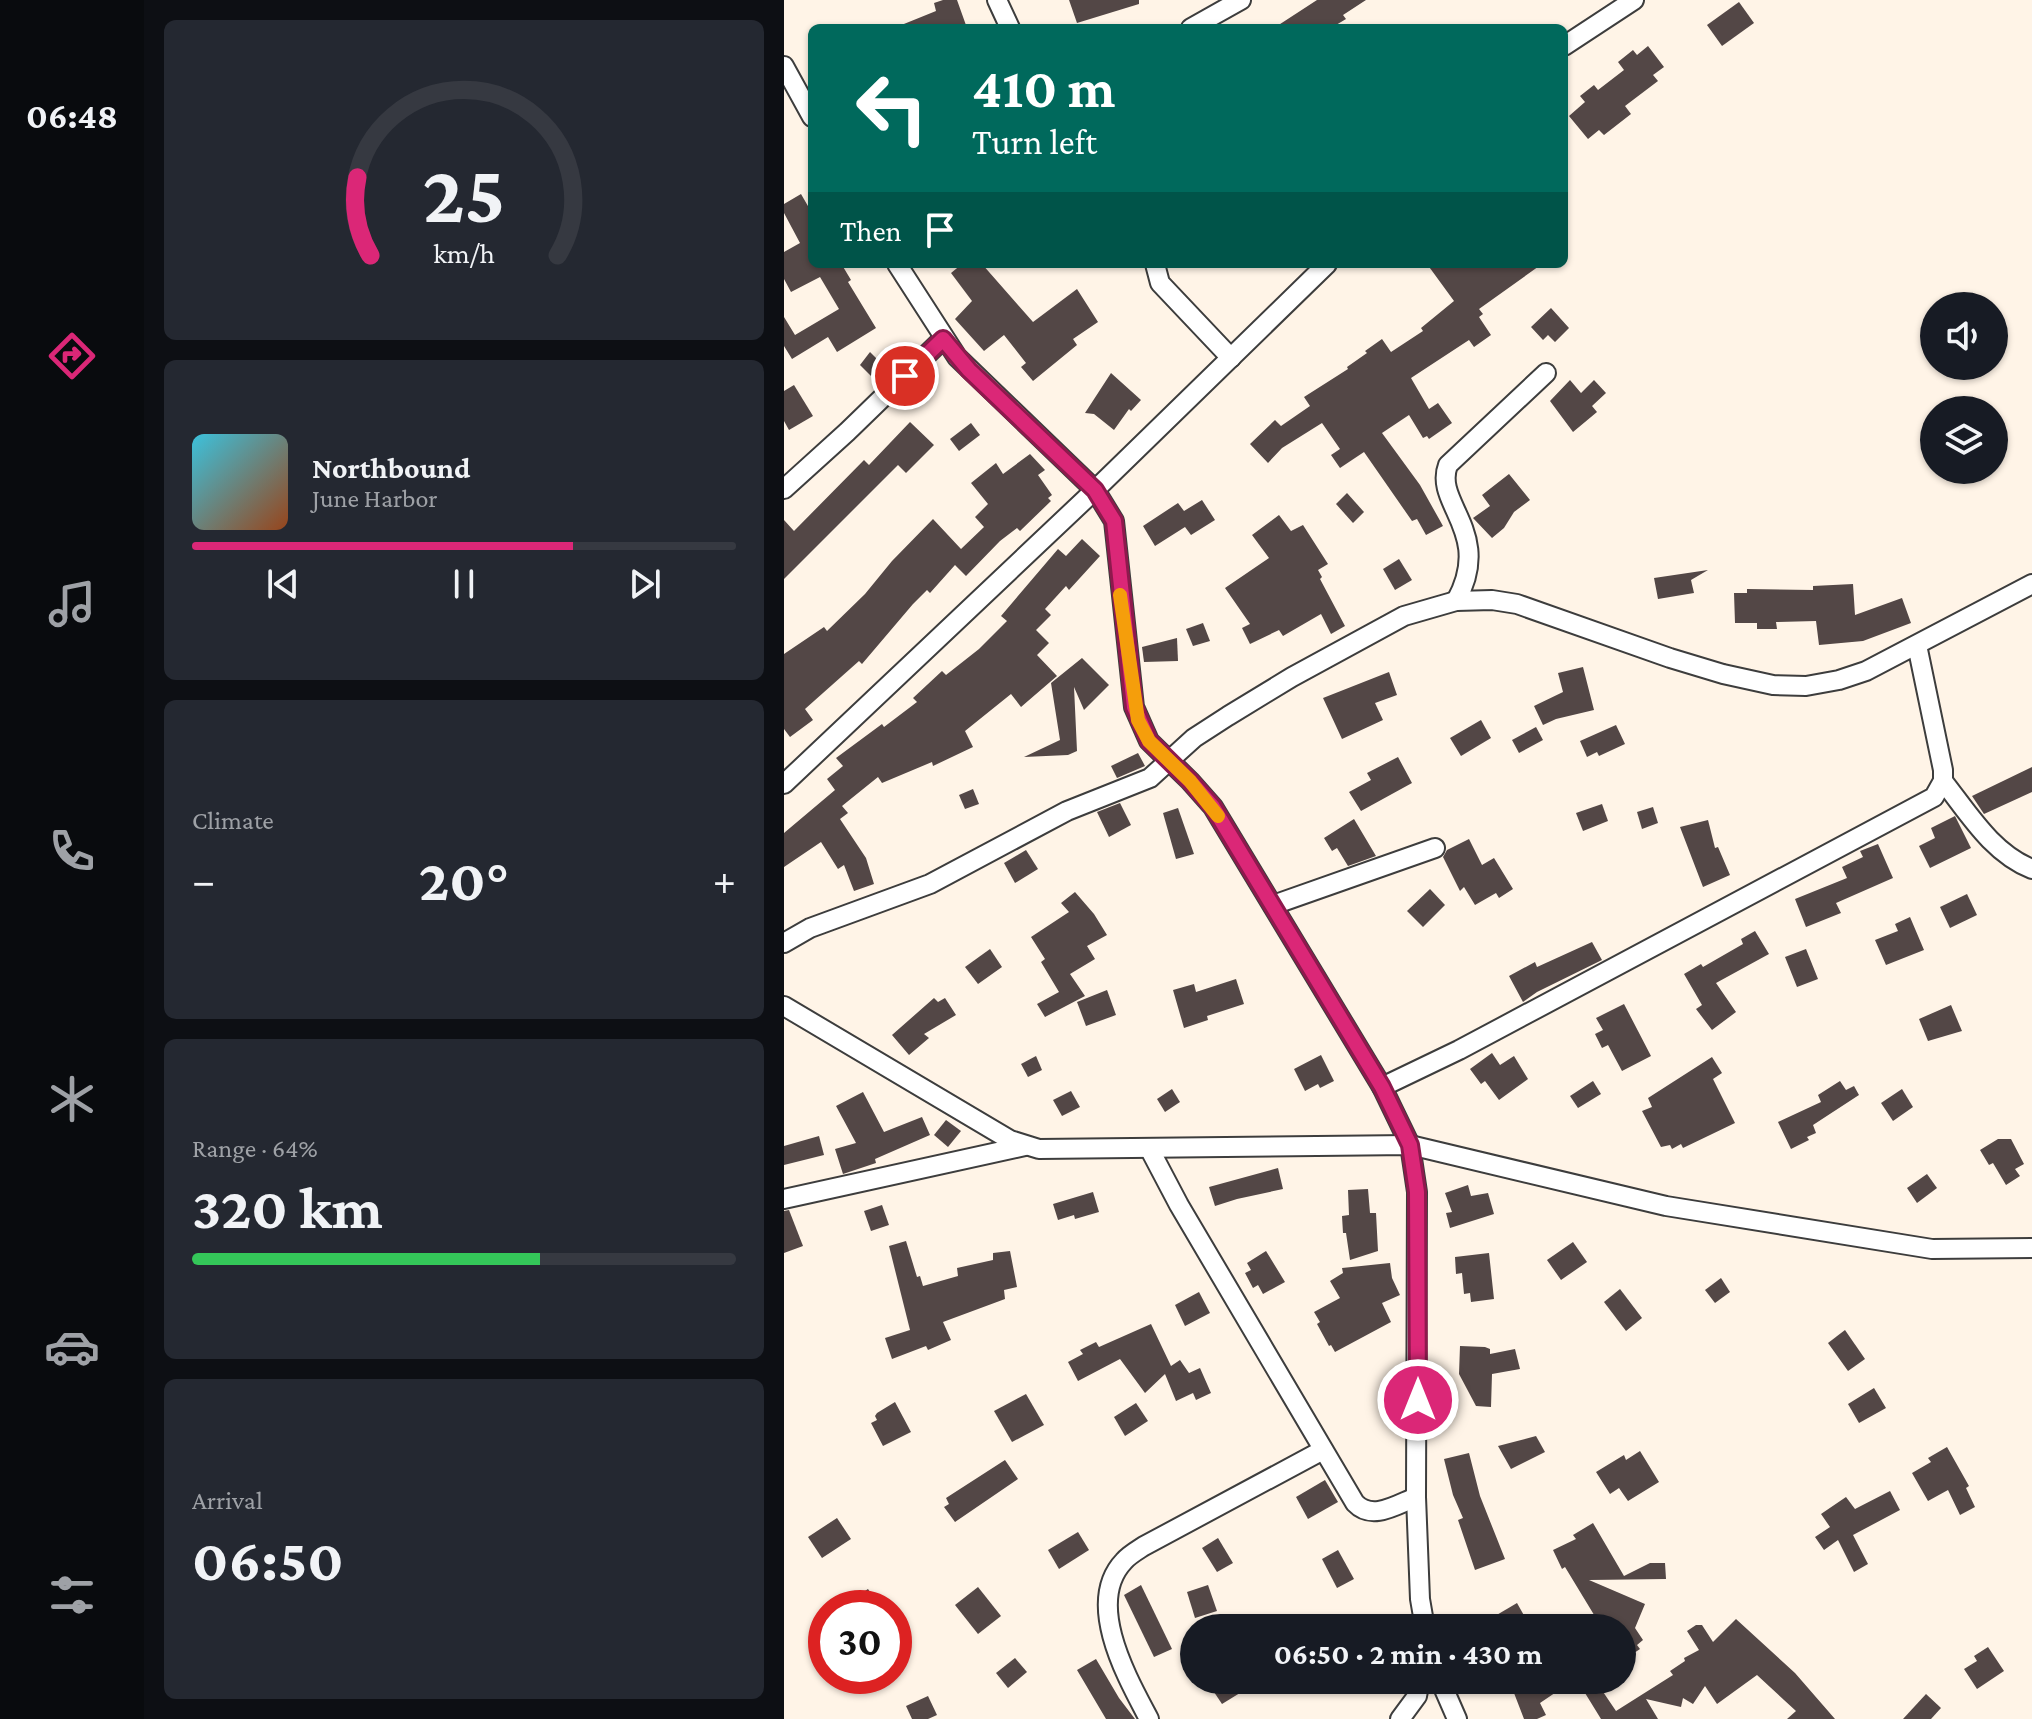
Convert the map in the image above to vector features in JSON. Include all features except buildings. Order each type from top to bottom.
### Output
[{"type":"street","points":[[997,0],[1008,24]]},
{"type":"street","points":[[1198,24],[1241,0]]},
{"type":"street","points":[[1568,43],[1634,0]]},
{"type":"street","points":[[784,66],[808,110]]},
{"type":"street","points":[[899,268],[943,339],[969,370],[1095,490],[1114,521],[1134,707],[1149,741],[1213,807],[1382,1087],[1410,1145],[1417,1192],[1416,1497],[1423,1614]]},
{"type":"street","points":[[1156,268],[1160,283],[1231,358]]},
{"type":"street","points":[[784,784],[1095,490],[1323,268]]},
{"type":"street","points":[[784,464],[791,483],[943,339]]},
{"type":"street","points":[[1456,601],[1465,584],[1470,549],[1444,475],[1448,465],[1546,373]]},
{"type":"street","points":[[784,943],[810,928],[877,905],[961,870],[1067,811],[1150,778],[1194,738],[1292,677],[1404,616],[1456,601],[1492,600],[1517,604],[1709,670],[1773,685],[1806,686],[1839,680],[1917,645],[2032,584]]},
{"type":"street","points":[[1917,645],[1935,726],[1943,781],[1992,843],[2019,864],[2032,869]]},
{"type":"street","points":[[1382,1087],[1459,1050],[1934,797],[1943,781]]},
{"type":"street","points":[[1273,905],[1435,848]]},
{"type":"street","points":[[784,1006],[1025,1146],[1062,1150],[1410,1145],[1666,1206],[1932,1249],[2032,1248]]},
{"type":"street","points":[[784,1199],[1025,1146]]},
{"type":"street","points":[[1149,1148],[1179,1205],[1361,1510],[1373,1512],[1416,1497]]},
{"type":"street","points":[[1149,1719],[1116,1648],[1108,1614],[1114,1574],[1124,1560],[1144,1546],[1323,1450]]},
{"type":"street","points":[[1400,1719],[1417,1694]]},
{"type":"street","points":[[1446,1694],[1457,1719]]},
{"type":"slow traffic","points":[[1120,595],[1134,707],[1143,733],[1190,781],[1218,816]]},
{"type":"route","points":[[905,376],[943,339],[969,370],[1095,490],[1107,507],[1114,521],[1134,707],[1143,733],[1213,807],[1382,1087],[1410,1145],[1417,1192],[1418,1400]]}]
